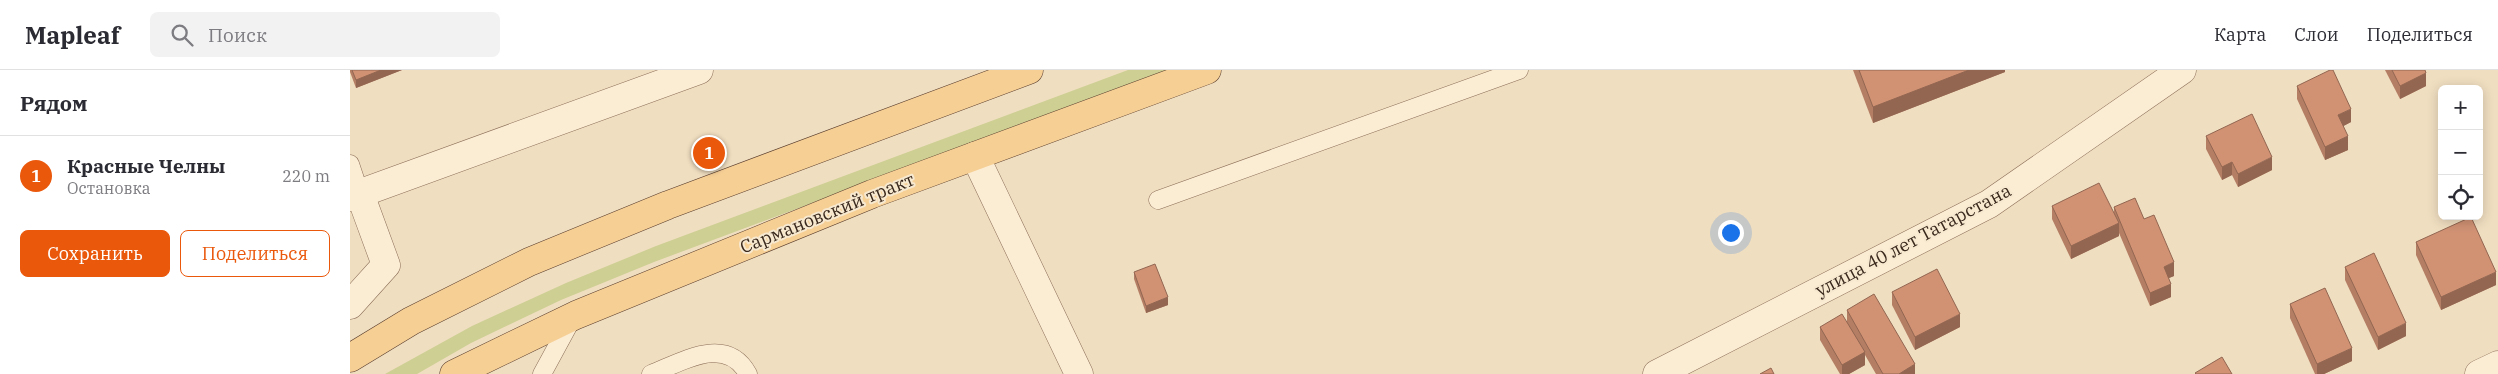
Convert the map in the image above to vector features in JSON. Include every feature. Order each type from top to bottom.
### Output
[{"type":"main road","points":[[350,358],[411,321],[529,262],[668,205],[1029,70]]},
{"type":"main road","name":"Сармановский тракт","points":[[454,374],[573,317],[872,194],[1207,70]]},
{"type":"street","points":[[350,305],[386,265],[355,196],[699,70]]},
{"type":"street","name":"улица 40 лет Татарстана","points":[[1657,374],[1989,204],[2182,70]]},
{"type":"street","points":[[975,156],[1079,374]]},
{"type":"street","points":[[2479,374],[2498,365]]},
{"type":"lane","points":[[1158,200],[1519,70]]},
{"type":"lane","points":[[350,164],[355,196]]},
{"type":"lane","points":[[542,374],[573,317]]},
{"type":"lane","points":[[651,374],[713,352],[731,356],[740,363],[748,374]]},
{"type":"green space","points":[[1128,70],[1170,70],[654,262],[561,300],[471,343],[417,374],[385,374],[472,326],[566,283],[656,246]]},
{"type":"building","points":[[352,70],[381,70],[356,80]]},
{"type":"building","points":[[1859,70],[1969,70],[1873,107]]},
{"type":"building","points":[[2333,70],[2351,109],[2338,115],[2348,136],[2325,147],[2297,86]]},
{"type":"building","points":[[2392,70],[2425,70],[2426,73],[2400,86]]},
{"type":"building","points":[[2252,114],[2272,157],[2238,174],[2232,162],[2222,167],[2206,136]]},
{"type":"building","points":[[2099,183],[2119,223],[2071,246],[2052,206]]},
{"type":"building","points":[[2135,198],[2144,219],[2154,215],[2174,262],[2164,267],[2171,284],[2150,293],[2114,207]]},
{"type":"building","points":[[2464,220],[2472,220],[2496,272],[2441,297],[2416,242]]},
{"type":"building","points":[[2374,253],[2406,323],[2378,337],[2345,267]]},
{"type":"building","points":[[1155,264],[1168,297],[1146,306],[1134,272]]},
{"type":"building","points":[[1937,269],[1960,314],[1915,337],[1892,292]]},
{"type":"building","points":[[2325,288],[2352,348],[2317,364],[2290,304]]},
{"type":"building","points":[[1874,294],[1915,364],[1899,374],[1883,374],[1847,310]]},
{"type":"building","points":[[1842,314],[1865,352],[1842,365],[1820,327]]},
{"type":"building","points":[[2222,357],[2232,374],[2195,373]]},
{"type":"building","points":[[1771,368],[1774,374],[1760,374]]},
{"type":"place","name":"Красные Челны","points":[[709,153]]}]
